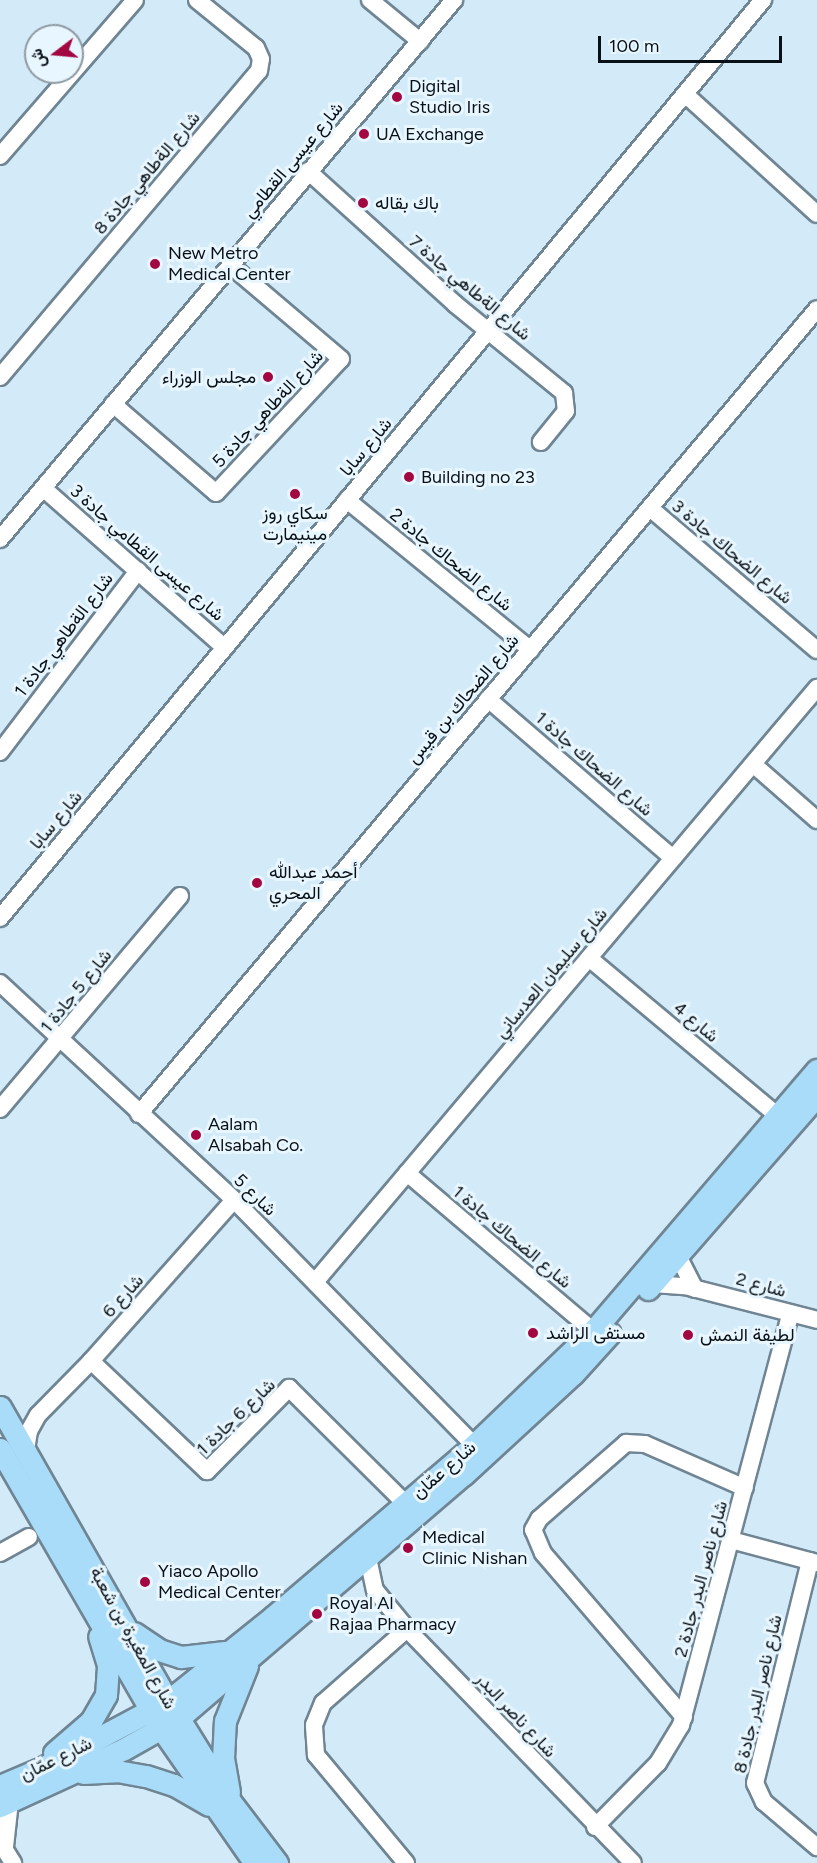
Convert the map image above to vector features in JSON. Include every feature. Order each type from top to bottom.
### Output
[{"type":"main road","name":"شارع عمّان","points":[[3,1798],[42,1768],[165,1714],[231,1650],[474,1445],[593,1331],[817,1070]]},
{"type":"main road","name":"شارع عمّان","points":[[3,1798],[67,1774],[250,1659],[369,1558],[573,1374],[817,1095]]},
{"type":"main road","name":"شارع المغيرة بن شعبة","points":[[0,1407],[129,1629],[165,1714]]},
{"type":"main road","name":"شارع المغيرة بن شعبة","points":[[0,1449],[81,1584],[222,1805],[255,1863]]},
{"type":"main road","points":[[42,1768],[91,1720],[108,1685],[106,1655],[81,1584]]},
{"type":"main road","points":[[129,1629],[159,1650],[181,1657],[204,1657],[231,1650]]},
{"type":"main road","points":[[67,1774],[117,1771],[146,1776],[222,1805],[225,1721],[232,1697],[250,1659]]},
{"type":"main road","name":"شارع المغيرة بن شعبة","points":[[222,1805],[277,1863]]},
{"type":"street","points":[[0,156],[135,0]]},
{"type":"street","name":"شارع الةطاهي جادة 8","points":[[0,377],[259,71],[261,59],[256,48],[197,0]]},
{"type":"street","points":[[370,0],[420,41]]},
{"type":"street","name":"شارع عيسى القطامي","points":[[0,538],[454,0]]},
{"type":"street","name":"شارع سابا","points":[[0,918],[763,0]]},
{"type":"street","points":[[685,94],[817,214]]},
{"type":"street","name":"شارع الةطاهي جادة 7","points":[[308,171],[566,397],[566,411],[541,442]]},
{"type":"street","name":"شارع الةطاهي جادة 5","points":[[113,404],[216,493],[341,358],[230,265]]},
{"type":"street","name":"شارع الضحاك بن قيس","points":[[140,1114],[816,312]]},
{"type":"street","name":"شارع عيسى القطامي جادة 3","points":[[44,488],[225,648]]},
{"type":"street","name":"شارع الضحاك جادة 2","points":[[347,500],[531,650]]},
{"type":"street","name":"شارع الضحاك جادة 3","points":[[650,508],[817,650]]},
{"type":"street","name":"شارع الةطاهي جادة 1","points":[[0,752],[138,571]]},
{"type":"street","name":"شارع سليمان العدساني","points":[[315,1282],[817,688]]},
{"type":"street","name":"شارع الضحاك جادة 1","points":[[488,699],[673,858]]},
{"type":"street","points":[[753,764],[817,820]]},
{"type":"street","name":"شارع 5 جادة 1","points":[[0,1109],[180,896]]},
{"type":"street","name":"شارع 4","points":[[589,958],[778,1116]]},
{"type":"street","name":"شارع 5","points":[[0,983],[234,1200],[474,1445]]},
{"type":"street","name":"شارع الضحاك جادة 1","points":[[407,1173],[593,1331]]},
{"type":"street","name":"شارع 6","points":[[26,1450],[29,1431],[38,1415],[91,1361],[234,1200]]},
{"type":"street","points":[[678,1256],[695,1288]]},
{"type":"street","name":"شارع 2","points":[[653,1284],[695,1288],[817,1320]]},
{"type":"street","name":"شارع ناصر البدر جادة 2","points":[[595,1827],[658,1763],[684,1717],[791,1313]]},
{"type":"street","name":"شارع 6 جادة 1","points":[[91,1361],[207,1472],[289,1389],[406,1504]]},
{"type":"street","points":[[0,1407],[18,1416],[38,1415]]},
{"type":"street","points":[[684,1717],[543,1553],[535,1542],[533,1530],[539,1519],[626,1443],[645,1444],[745,1488]]},
{"type":"street","points":[[0,1553],[29,1537]]},
{"type":"street","points":[[731,1540],[814,1562]]},
{"type":"street","name":"شارع ناصر البدر","points":[[369,1558],[375,1590],[407,1629],[595,1827],[633,1863]]},
{"type":"street","name":"شارع ناصر البدر جادة 8","points":[[814,1562],[755,1783],[764,1802],[817,1847]]},
{"type":"street","points":[[342,1581],[375,1590]]},
{"type":"street","points":[[406,1863],[316,1755],[314,1725],[323,1703],[407,1629]]},
{"type":"street","points":[[3,1798],[2,1845],[13,1863]]},
{"type":"place","name":"Digital Studio Iris","points":[[397,97]]},
{"type":"place","name":"UA Exchange","points":[[364,134]]},
{"type":"place","name":"باك بقاله","points":[[363,203]]},
{"type":"place","name":"New Metro Medical Center","points":[[155,264]]},
{"type":"place","name":"مجلس الوزراء","points":[[268,377]]},
{"type":"place","name":"Building no 23","points":[[409,477]]},
{"type":"place","name":"سكاي روز مينيمارت","points":[[295,494]]},
{"type":"place","name":"أحمد عبدالله المحري","points":[[257,883]]},
{"type":"place","name":"Aalam Alsabah Co.","points":[[196,1135]]},
{"type":"place","name":"مستفى الراشد","points":[[533,1333]]},
{"type":"place","name":"لطيفة النمش","points":[[688,1335]]},
{"type":"place","name":"Medical Clinic Nishan","points":[[408,1548]]},
{"type":"place","name":"Yiaco Apollo Medical Center","points":[[145,1582]]},
{"type":"place","name":"Royal Al Rajaa Pharmacy","points":[[317,1614]]}]
